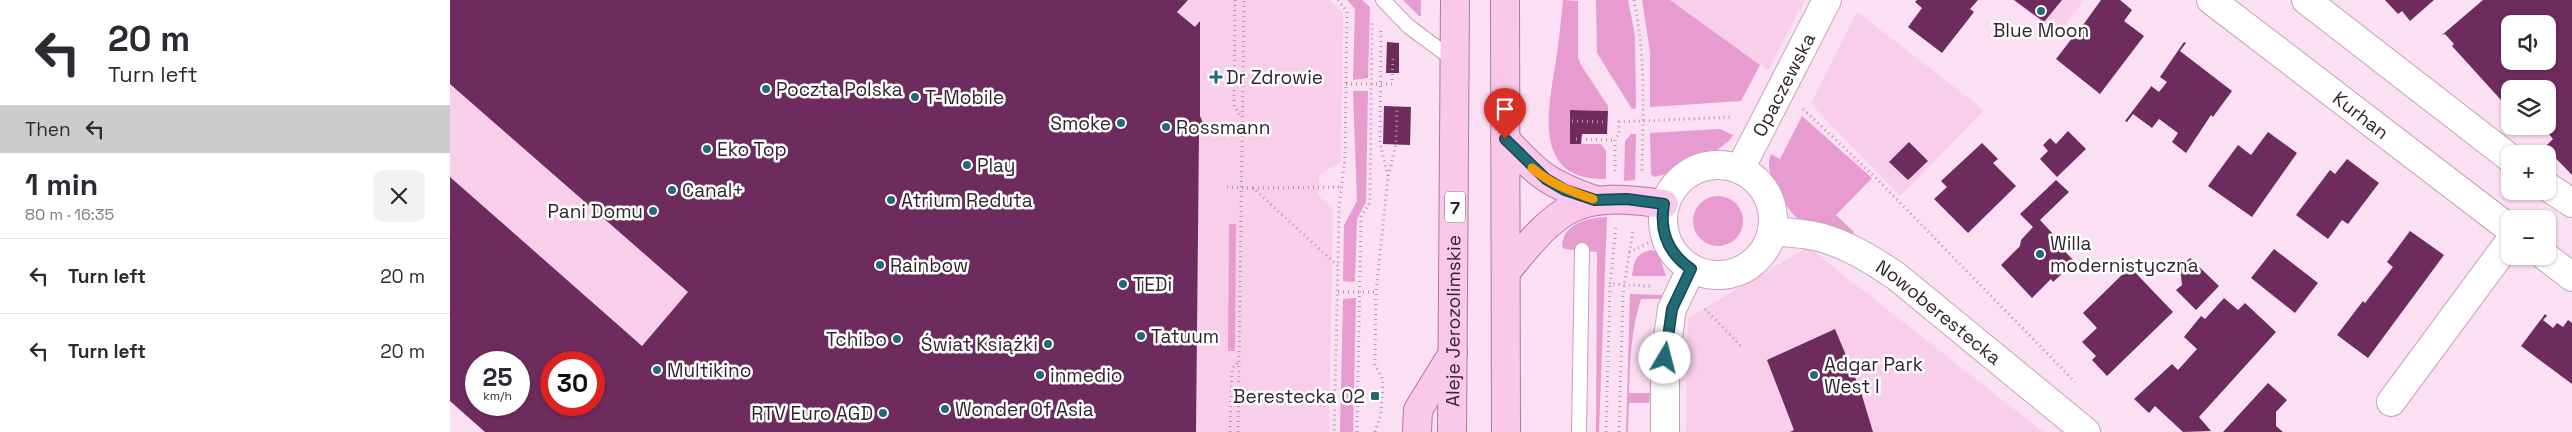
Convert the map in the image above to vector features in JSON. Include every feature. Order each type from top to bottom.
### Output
[{"type":"main road","name":"Aleje Jerozolimskie","points":[[1452,432],[1455,0]]},
{"type":"main road","points":[[1505,0],[1506,432]]},
{"type":"main road","points":[[1505,139],[1546,179],[1565,190],[1595,200]]},
{"type":"main road","points":[[1506,272],[1552,219],[1568,208],[1595,200],[1627,199],[1664,204]]},
{"type":"main road","points":[[1417,432],[1418,410],[1454,352]]},
{"type":"street","name":"Opaczewska","points":[[1740,169],[1827,0]]},
{"type":"street","name":"Kurhan","points":[[2211,0],[2501,222]]},
{"type":"street","points":[[2306,0],[2501,151]]},
{"type":"street","points":[[1714,164],[1740,169],[1760,184],[1772,206],[1772,231],[1761,254],[1741,271],[1716,276],[1691,269],[1674,255],[1664,236],[1662,225],[1664,204],[1678,181],[1688,173],[1714,164]]},
{"type":"street","points":[[2556,192],[2572,203]]},
{"type":"street","name":"Nowoberestecka","points":[[1772,231],[1819,237],[1843,245],[1870,259],[1896,276],[2086,432]]},
{"type":"street","points":[[2391,402],[2501,253]]},
{"type":"street","points":[[2556,265],[2572,277]]},
{"type":"street","points":[[1665,432],[1665,358],[1672,309],[1691,269]]},
{"type":"lane","points":[[1383,0],[1408,26],[1456,62]]},
{"type":"lane","points":[[1579,432],[1582,250]]},
{"type":"path","points":[[1235,0],[1234,106],[1241,117]]},
{"type":"path","points":[[1238,432],[1244,0]]},
{"type":"path","points":[[1334,432],[1338,266],[1345,159],[1347,12],[1338,0]]},
{"type":"path","points":[[1634,0],[1643,53],[1642,180]]},
{"type":"path","points":[[1357,432],[1362,217],[1370,202],[1372,19]]},
{"type":"path","points":[[1382,23],[1380,143],[1388,177]]},
{"type":"path","points":[[1346,84],[1392,84],[1393,58]]},
{"type":"path","points":[[1801,107],[1879,181],[2076,383]]},
{"type":"path","points":[[1375,432],[1381,414],[1382,380],[1375,365],[1376,292],[1388,177],[1396,144],[1397,108]]},
{"type":"path","points":[[1616,174],[1616,140],[1619,134],[1619,122],[1734,117]]},
{"type":"path","points":[[1572,121],[1607,122]]},
{"type":"path","points":[[1576,139],[1616,140]]},
{"type":"path","points":[[1227,188],[1342,186]]},
{"type":"path","points":[[1253,188],[1338,266]]},
{"type":"path","points":[[1606,432],[1610,284],[1616,227]]},
{"type":"path","points":[[1619,432],[1624,284],[1633,227]]},
{"type":"path","points":[[1629,252],[1664,236]]},
{"type":"path","points":[[1610,284],[1624,284]]},
{"type":"path","points":[[1338,292],[1376,292]]},
{"type":"path","points":[[1230,432],[1232,369],[1238,361]]},
{"type":"shaded area","name":"Atrium Reduta","points":[[450,0],[1330,0],[1343,13],[1341,161],[1319,176],[1318,196],[1333,208],[1329,432],[485,432],[467,416],[530,416],[530,351],[465,351],[465,414],[450,401]]},
{"type":"shaded area","points":[[1347,0],[1362,0],[1370,7],[1368,78],[1353,80],[1355,9]]},
{"type":"shaded area","points":[[1403,0],[1421,0],[1421,16],[1419,16]]},
{"type":"shaded area","points":[[1563,0],[1578,1],[1578,57],[1581,65],[1608,106],[1608,111],[1570,110],[1571,144],[1601,144],[1606,151],[1606,179],[1582,177],[1566,168],[1556,155],[1550,139],[1550,100]]},
{"type":"shaded area","points":[[1596,0],[1628,0],[1635,36],[1636,108],[1632,109],[1597,53]]},
{"type":"shaded area","points":[[1642,0],[1670,0],[1760,65],[1741,101],[1650,107],[1650,52]]},
{"type":"shaded area","points":[[1670,0],[1805,0],[1768,70]]},
{"type":"shaded area","points":[[2012,0],[2084,0],[2058,34]]},
{"type":"shaded area","points":[[1857,12],[1984,110],[1900,196],[1811,104]]},
{"type":"shaded area","points":[[1353,91],[1368,91],[1366,202],[1357,219],[1355,282],[1343,281],[1344,225],[1357,201]]},
{"type":"shaded area","points":[[1802,116],[1872,178],[1836,215],[1854,232],[1847,237],[1812,226],[1797,217],[1790,210],[1771,175],[1769,164],[1771,154],[1780,159]]},
{"type":"shaded area","points":[[1720,129],[1733,135],[1729,141],[1717,150],[1694,156],[1663,175],[1654,177],[1651,174],[1650,133]]},
{"type":"shaded area","points":[[1631,134],[1636,134],[1635,180],[1624,181],[1625,141]]},
{"type":"shaded area","points":[[1718,196],[1727,198],[1738,207],[1743,221],[1741,230],[1732,241],[1718,246],[1709,244],[1698,235],[1693,221],[1695,212],[1704,201]]},
{"type":"shaded area","points":[[1607,217],[1599,432],[1596,432],[1597,252],[1565,249],[1562,247],[1563,239],[1567,232],[1577,223]]},
{"type":"shaded area","points":[[1229,224],[1236,224],[1235,351],[1228,351]]},
{"type":"shaded area","points":[[1808,247],[2043,432],[1686,432],[1688,318]]},
{"type":"shaded area","points":[[1651,250],[1658,252],[1666,276],[1632,276],[1638,256]]},
{"type":"shaded area","points":[[1630,294],[1663,295],[1661,299],[1641,299],[1635,322],[1629,393],[1650,393],[1649,403],[1629,403],[1628,432],[1626,432]]},
{"type":"shaded area","points":[[1356,298],[1353,432],[1340,432],[1343,299]]},
{"type":"building","name":"Atrium Reduta","points":[[450,0],[1188,0],[1177,12],[1195,27],[1200,21],[1200,116],[1206,130],[1199,133],[1196,432],[485,432],[467,416],[530,416],[530,351],[465,351],[465,414],[450,401],[450,177],[642,346],[688,292],[450,84]]},
{"type":"building","points":[[1917,0],[1978,0],[1970,9],[1974,12],[1942,53],[1908,27],[1922,8],[1915,2]]},
{"type":"building","name":"Blue Moon","points":[[2014,0],[2062,0],[2044,22]]},
{"type":"building","points":[[2101,0],[2120,0],[2132,10],[2124,21],[2144,36],[2100,94],[2056,59],[2073,37],[2077,39],[2086,27],[2083,25]]},
{"type":"building","points":[[2385,0],[2434,0],[2410,21],[2402,11],[2398,14]]},
{"type":"building","points":[[2483,0],[2572,0],[2572,175],[2556,158],[2556,145],[2547,145],[2553,139],[2550,135],[2556,135],[2556,80],[2501,80],[2501,100],[2452,46],[2454,44],[2445,34],[2442,35]]},
{"type":"building","points":[[1387,42],[1399,43],[1399,73],[1386,73]]},
{"type":"building","points":[[2184,42],[2186,43],[2180,51],[2232,91],[2213,117],[2211,115],[2186,153],[2172,142],[2178,133],[2159,119],[2152,128],[2133,114],[2127,122],[2125,121],[2151,86],[2159,92],[2167,82],[2160,77]]},
{"type":"building","points":[[1384,106],[1411,107],[1410,145],[1383,144]]},
{"type":"building","points":[[1570,110],[1608,111],[1607,134],[1582,134],[1581,144],[1570,144]]},
{"type":"building","points":[[2068,131],[2086,149],[2057,177],[2040,159],[2048,151],[2043,145],[2050,138],[2056,144]]},
{"type":"building","points":[[2268,132],[2297,153],[2252,217],[2208,186],[2238,145],[2251,155]]},
{"type":"building","points":[[1909,142],[1928,161],[1908,180],[1889,162]]},
{"type":"building","points":[[1982,143],[1998,159],[1993,163],[2016,186],[1968,233],[1934,199],[1947,187],[1941,181]]},
{"type":"building","points":[[2347,159],[2379,183],[2348,224],[2342,220],[2328,239],[2296,215],[2330,170],[2335,174]]},
{"type":"building","name":"Willa modernistyczna","points":[[2056,180],[2069,192],[2040,220],[2055,236],[2052,238],[2075,262],[2053,282],[2051,279],[2032,298],[2001,265],[2020,246],[2021,240],[2033,227],[2020,214]]},
{"type":"building","points":[[2410,231],[2444,255],[2368,358],[2337,335],[2363,301],[2365,303],[2393,267],[2387,262]]},
{"type":"building","points":[[2274,249],[2318,283],[2295,313],[2251,278]]},
{"type":"building","points":[[2190,258],[2219,286],[2196,310],[2176,290],[2182,285],[2180,268]]},
{"type":"building","points":[[2130,267],[2173,312],[2107,376],[2092,360],[2096,356],[2082,342],[2097,328],[2083,313]]},
{"type":"building","points":[[2224,298],[2238,310],[2245,303],[2276,332],[2199,417],[2211,431],[2183,432],[2155,406],[2149,413],[2134,399],[2172,364],[2178,370],[2197,349],[2184,337],[2201,316],[2205,319]]},
{"type":"building","points":[[2545,314],[2547,316],[2543,320],[2553,328],[2557,323],[2563,327],[2568,320],[2572,323],[2572,384],[2521,346]]},
{"type":"building","name":"Adgar Park West I","points":[[1835,329],[1860,389],[1873,432],[1790,432],[1794,430],[1767,360]]},
{"type":"building","points":[[2268,383],[2287,400],[2276,412],[2276,426],[2283,432],[2223,432]]},
{"type":"slow traffic","points":[[1532,168],[1565,190],[1593,199]]},
{"type":"place","name":"Blue Moon","points":[[2041,11]]},
{"type":"place","name":"Dr Zdrowie","points":[[1216,77]]},
{"type":"place","name":"Poczta Polska","points":[[766,89]]},
{"type":"place","name":"T-Mobile","points":[[915,97]]},
{"type":"place","name":"Smoke","points":[[1121,123]]},
{"type":"place","name":"Rossmann","points":[[1166,127]]},
{"type":"place","name":"Eko Top","points":[[707,149]]},
{"type":"place","name":"Play","points":[[967,165]]},
{"type":"place","name":"Canal+","points":[[672,190]]},
{"type":"place","name":"Atrium Reduta","points":[[891,200]]},
{"type":"place","name":"Pani Domu","points":[[653,211]]},
{"type":"place","name":"Willa modernistyczna","points":[[2040,254]]},
{"type":"place","name":"Rainbow","points":[[880,265]]},
{"type":"place","name":"TEDi","points":[[1123,284]]},
{"type":"place","name":"Tatuum","points":[[1141,336]]},
{"type":"place","name":"Tchibo","points":[[897,339]]},
{"type":"place","name":"Świat Książki","points":[[1048,344]]},
{"type":"place","name":"Multikino","points":[[657,370]]},
{"type":"place","name":"inmedio","points":[[1040,375]]},
{"type":"place","name":"Adgar Park West I","points":[[1814,375]]},
{"type":"place","name":"Berestecka 02","points":[[1375,396]]},
{"type":"place","name":"Wonder Of Asia","points":[[945,409]]},
{"type":"place","name":"RTV Euro AGD","points":[[883,413]]},
{"type":"route","points":[[1505,139],[1528,164],[1546,179],[1565,190],[1595,200],[1627,199],[1664,204],[1662,225],[1668,246],[1674,255],[1691,269],[1672,309],[1665,358]]}]
